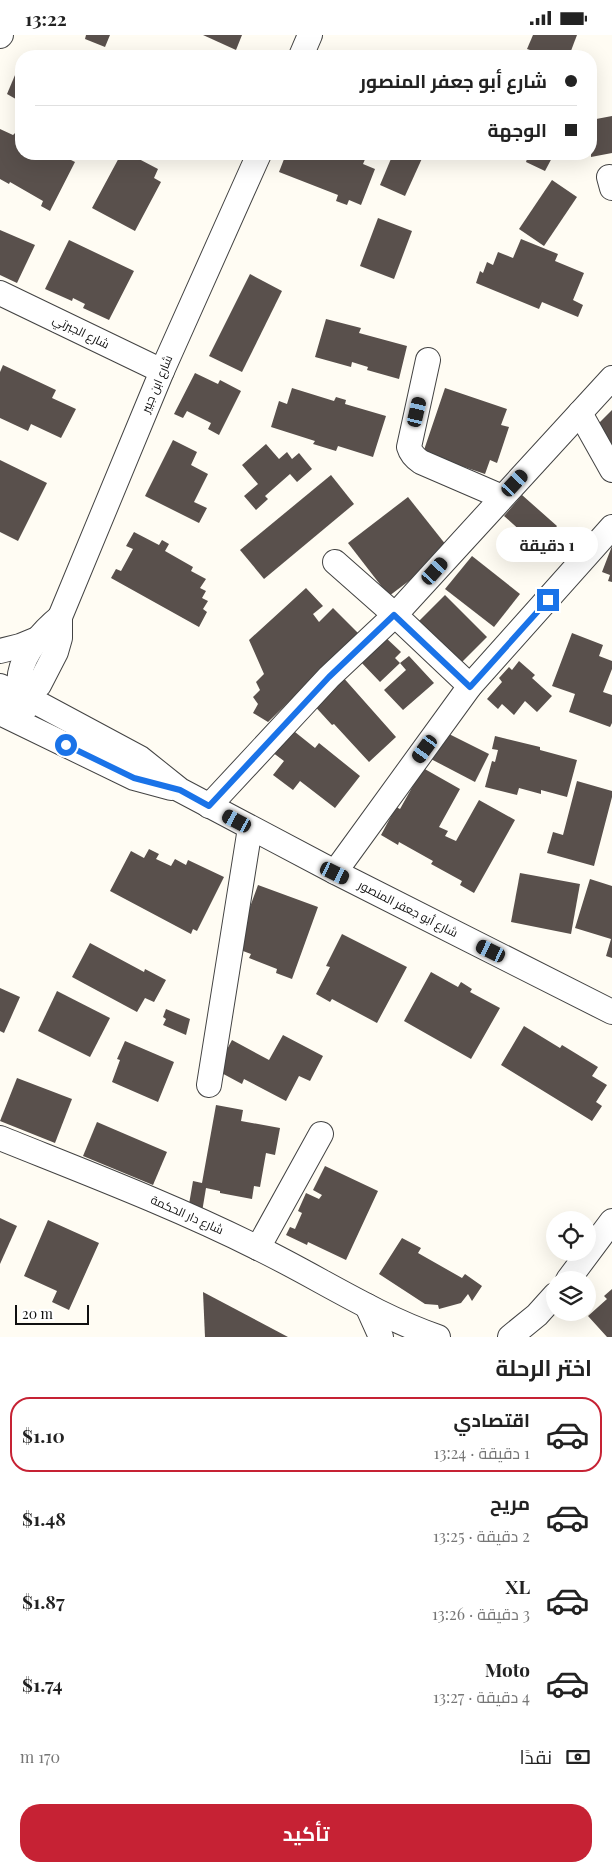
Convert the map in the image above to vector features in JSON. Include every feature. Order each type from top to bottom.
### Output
[{"type":"street","points":[[304,50],[310,35]]},
{"type":"street","name":"شارع ابن جبير","points":[[0,706],[31,692],[40,685],[56,652],[60,638],[60,617],[162,371],[256,160]]},
{"type":"street","name":"شارع الجبرتي","points":[[0,293],[162,371]]},
{"type":"street","points":[[428,360],[409,447],[410,452],[414,458],[421,462],[502,497]]},
{"type":"street","points":[[209,806],[329,677],[394,615],[612,377]]},
{"type":"street","points":[[580,413],[612,470]]},
{"type":"street","points":[[335,873],[470,687],[612,527]]},
{"type":"street","points":[[335,562],[470,687]]},
{"type":"street","name":"شارع ابن جبير","points":[[29,727],[22,696],[20,675],[37,639],[43,631],[60,617]]},
{"type":"street","points":[[0,651],[37,639]]},
{"type":"street","name":"شارع أبو جعفر المنصور","points":[[0,686],[140,758],[180,790],[250,828],[335,873],[612,1012]]},
{"type":"street","name":"شارع أبو جعفر المنصور","points":[[0,713],[134,778],[180,790]]},
{"type":"street","points":[[209,1085],[250,828]]},
{"type":"street","points":[[258,1248],[321,1134]]},
{"type":"street","name":"شارع دار الحكمة","points":[[0,1138],[126,1188],[258,1248],[396,1321],[438,1337]]},
{"type":"street","points":[[575,1271],[612,1221]]},
{"type":"street","points":[[510,1337],[546,1305]]},
{"type":"street","points":[[367,1306],[381,1337]]},
{"type":"building","points":[[86,35],[110,35],[105,47],[85,39]]},
{"type":"building","points":[[203,35],[242,35],[236,50]]},
{"type":"building","points":[[533,35],[577,35],[571,50],[527,49]]},
{"type":"building","points":[[15,75],[15,99],[7,94]]},
{"type":"building","points":[[612,116],[612,153],[597,156],[597,119]]},
{"type":"building","points":[[0,129],[13,135],[15,133],[15,160],[71,160],[75,162],[50,211],[41,206],[43,201],[10,182],[9,184],[0,179]]},
{"type":"building","points":[[118,160],[141,160],[158,169],[154,178],[161,182],[135,231],[92,208]]},
{"type":"building","points":[[284,160],[365,160],[363,164],[375,169],[361,205],[349,200],[347,205],[336,201],[338,195],[279,172]]},
{"type":"building","points":[[390,160],[421,160],[405,196],[380,185]]},
{"type":"building","points":[[527,160],[551,160],[545,171],[526,162]]},
{"type":"building","points":[[552,180],[577,197],[544,246],[519,229]]},
{"type":"building","points":[[378,218],[412,231],[394,279],[360,266]]},
{"type":"building","points":[[0,230],[35,245],[17,283],[0,275]]},
{"type":"building","points":[[521,239],[558,254],[555,261],[584,273],[573,300],[583,305],[578,317],[542,302],[539,309],[476,283],[480,271],[483,273],[487,262],[493,265],[498,252],[513,258]]},
{"type":"building","points":[[69,240],[134,271],[109,320],[83,308],[85,304],[73,298],[72,301],[45,289]]},
{"type":"building","points":[[250,274],[282,291],[242,372],[209,356]]},
{"type":"building","points":[[326,319],[361,328],[359,333],[407,346],[399,379],[367,370],[368,367],[352,362],[351,367],[315,357]]},
{"type":"building","points":[[3,365],[56,390],[52,398],[76,409],[61,438],[31,424],[28,431],[0,418],[0,372]]},
{"type":"building","points":[[195,373],[218,384],[220,380],[241,391],[219,435],[208,429],[211,423],[187,411],[183,418],[174,414]]},
{"type":"building","points":[[292,388],[334,401],[336,397],[346,400],[345,404],[386,416],[373,457],[338,446],[336,451],[313,444],[315,441],[271,427],[279,401],[287,404]]},
{"type":"building","points":[[445,388],[507,409],[501,425],[509,427],[497,463],[490,460],[485,474],[423,453]]},
{"type":"building","points":[[612,410],[612,448],[597,425]]},
{"type":"building","points":[[173,440],[197,452],[191,465],[208,474],[194,502],[207,508],[199,523],[145,496]]},
{"type":"building","points":[[266,444],[279,459],[287,452],[292,459],[299,453],[312,469],[297,482],[290,474],[265,496],[268,499],[256,510],[244,496],[258,484],[242,465]]},
{"type":"building","points":[[0,460],[47,483],[18,541],[0,532]]},
{"type":"building","points":[[331,475],[354,504],[264,579],[240,550]]},
{"type":"building","points":[[522,495],[557,526],[554,530],[559,535],[539,559],[517,540],[523,533],[504,516]]},
{"type":"building","points":[[408,497],[450,550],[389,596],[348,543]]},
{"type":"building","points":[[134,532],[159,545],[162,540],[169,544],[165,551],[193,567],[191,571],[206,579],[200,588],[206,591],[202,598],[208,601],[203,609],[207,612],[199,627],[111,578],[116,569],[121,571],[133,549],[126,546]]},
{"type":"building","points":[[612,546],[612,582],[608,581],[610,575],[602,572]]},
{"type":"building","points":[[472,556],[520,594],[494,627],[445,589]]},
{"type":"building","points":[[306,588],[323,606],[313,614],[319,622],[333,608],[359,634],[268,722],[253,713],[258,704],[253,697],[260,690],[256,682],[264,674],[249,640]]},
{"type":"building","points":[[445,595],[487,637],[459,665],[417,623]]},
{"type":"building","points":[[572,633],[603,645],[599,656],[612,661],[612,669],[603,692],[612,695],[612,723],[610,727],[569,712],[575,694],[552,686]]},
{"type":"building","points":[[384,636],[401,652],[395,658],[400,663],[380,682],[359,660]]},
{"type":"building","points":[[409,656],[434,683],[403,710],[384,690],[406,670],[400,663]]},
{"type":"building","points":[[519,661],[535,675],[532,678],[552,696],[537,712],[525,701],[514,715],[502,704],[498,709],[487,699],[502,682],[499,678],[509,667],[512,670]]},
{"type":"building","points":[[341,675],[396,737],[369,762],[311,702]]},
{"type":"building","points":[[290,728],[315,748],[319,743],[360,776],[335,808],[300,781],[293,790],[273,775],[284,761],[272,752]]},
{"type":"building","points":[[443,731],[489,754],[475,782],[429,758]]},
{"type":"building","points":[[495,736],[540,747],[540,750],[577,760],[567,797],[541,790],[541,794],[519,788],[517,795],[485,787],[492,761],[495,762],[498,750],[492,749]]},
{"type":"building","points":[[423,768],[460,789],[439,827],[448,831],[445,836],[456,841],[479,800],[515,820],[474,893],[460,885],[462,881],[431,864],[433,861],[399,842],[398,845],[381,835],[396,807],[400,809]]},
{"type":"building","points":[[577,781],[612,791],[594,866],[547,853],[553,832],[563,835]]},
{"type":"building","points":[[149,849],[159,854],[156,859],[171,866],[175,859],[186,865],[188,860],[224,877],[197,931],[193,929],[191,934],[110,891],[131,851],[144,858]]},
{"type":"building","points":[[520,873],[580,884],[571,934],[511,922]]},
{"type":"building","points":[[590,879],[612,886],[612,958],[606,956],[611,939],[575,928]]},
{"type":"building","points":[[258,885],[318,907],[292,979],[276,973],[277,969],[249,958],[251,954],[235,948]]},
{"type":"building","points":[[342,934],[407,967],[377,1023],[332,999],[330,1002],[316,994],[330,967],[326,966]]},
{"type":"building","points":[[90,943],[144,972],[145,969],[166,980],[154,1002],[145,998],[137,1012],[72,977]]},
{"type":"building","points":[[431,972],[458,987],[461,982],[472,989],[470,992],[500,1008],[471,1059],[404,1021]]},
{"type":"building","points":[[0,988],[20,997],[4,1033],[0,1031]]},
{"type":"building","points":[[57,991],[110,1018],[90,1057],[38,1031]]},
{"type":"building","points":[[166,1009],[190,1019],[186,1035],[163,1025],[166,1019],[163,1017]]},
{"type":"building","points":[[524,1026],[560,1048],[562,1045],[598,1067],[592,1076],[607,1085],[596,1102],[602,1106],[592,1121],[501,1065]]},
{"type":"building","points":[[283,1035],[323,1056],[310,1081],[299,1076],[286,1101],[244,1079],[242,1084],[216,1070],[232,1040],[269,1060]]},
{"type":"building","points":[[125,1041],[174,1062],[158,1102],[112,1082],[120,1060],[117,1059]]},
{"type":"building","points":[[17,1078],[72,1099],[55,1143],[0,1121]]},
{"type":"building","points":[[216,1105],[243,1110],[241,1121],[280,1128],[275,1155],[266,1153],[260,1187],[254,1186],[252,1199],[220,1193],[220,1191],[206,1188],[202,1212],[188,1210],[193,1181],[202,1183]]},
{"type":"building","points":[[97,1122],[167,1152],[153,1185],[83,1156]]},
{"type":"building","points":[[325,1166],[378,1191],[346,1260],[308,1242],[307,1245],[286,1235],[290,1227],[295,1229],[302,1213],[298,1211],[306,1193],[319,1199],[322,1195],[313,1190]]},
{"type":"building","points":[[0,1218],[17,1226],[0,1264]]},
{"type":"building","points":[[48,1220],[99,1243],[69,1310],[52,1302],[57,1291],[24,1276]]},
{"type":"building","points":[[402,1238],[421,1248],[418,1253],[462,1278],[465,1274],[482,1286],[472,1301],[468,1294],[461,1303],[439,1309],[438,1305],[425,1304],[379,1274]]},
{"type":"building","points":[[612,1289],[612,1337],[607,1337],[593,1321],[596,1321],[596,1309],[607,1299],[604,1296]]},
{"type":"building","points":[[203,1292],[288,1337],[205,1337]]},
{"type":"route","points":[[66,745],[134,778],[180,790],[209,806],[329,677],[394,615],[470,687],[548,600]]}]
